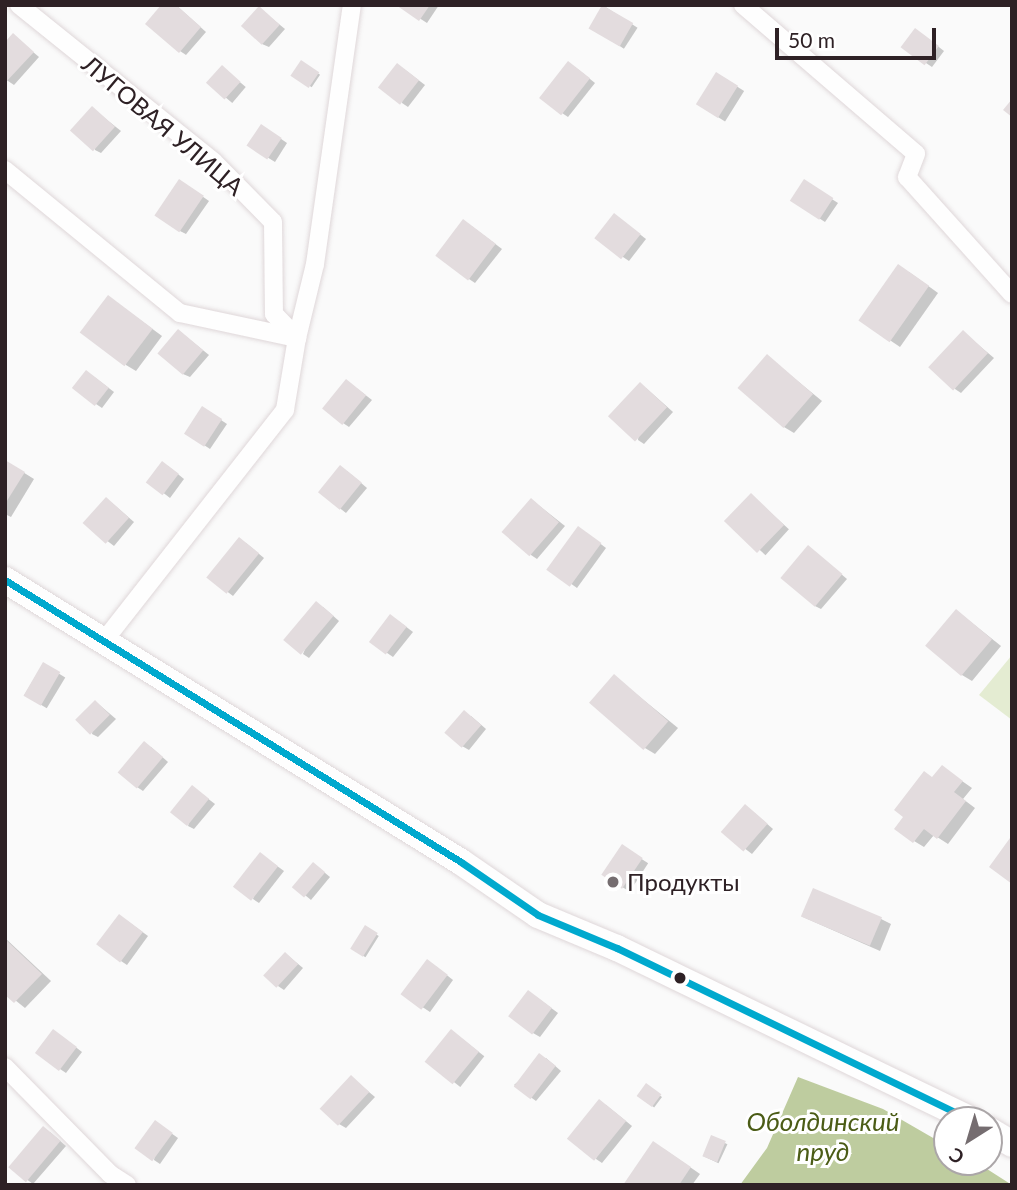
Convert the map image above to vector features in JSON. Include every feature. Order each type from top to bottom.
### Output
[{"type":"street","name":"ЛУГОВАЯ УЛИЦА","points":[[19,5],[215,162],[273,222],[274,314],[297,338]]},
{"type":"street","points":[[102,643],[285,410],[297,338],[314,264],[352,5]]},
{"type":"street","points":[[743,5],[916,154],[907,177],[1012,294]]},
{"type":"street","points":[[5,170],[180,313],[297,338]]},
{"type":"street","points":[[5,580],[102,643],[461,862],[538,915],[617,948],[942,1106]]},
{"type":"street","points":[[5,1067],[110,1174],[127,1185]]},
{"type":"shaded area","points":[[1012,655],[1012,720],[979,695]]},
{"type":"water","name":"Оболдинский пруд","points":[[798,1077],[883,1109],[933,1138],[933,1176],[998,1176],[1012,1185],[740,1185],[767,1148]]},
{"type":"building","points":[[161,5],[176,5],[201,27],[179,53],[145,24]]},
{"type":"building","points":[[396,5],[430,5],[419,21]]},
{"type":"building","points":[[602,5],[633,23],[620,46],[588,28]]},
{"type":"building","points":[[259,6],[280,25],[262,45],[241,26]]},
{"type":"building","points":[[915,28],[939,46],[925,65],[901,47]]},
{"type":"building","points":[[13,33],[34,52],[5,83],[5,42]]},
{"type":"building","points":[[301,60],[319,72],[309,88],[290,76]]},
{"type":"building","points":[[568,61],[590,78],[561,115],[539,98]]},
{"type":"building","points":[[397,63],[419,80],[400,105],[378,87]]},
{"type":"building","points":[[222,65],[241,82],[225,100],[206,83]]},
{"type":"building","points":[[716,72],[738,86],[718,118],[696,104]]},
{"type":"building","points":[[1012,99],[1012,117],[1003,110]]},
{"type":"building","points":[[92,106],[115,127],[93,151],[70,131]]},
{"type":"building","points":[[261,124],[282,138],[267,160],[246,146]]},
{"type":"building","points":[[179,179],[204,196],[179,232],[154,215]]},
{"type":"building","points":[[804,179],[833,198],[819,220],[790,201]]},
{"type":"building","points":[[614,213],[641,234],[621,259],[594,238]]},
{"type":"building","points":[[463,219],[496,244],[468,280],[435,256]]},
{"type":"building","points":[[898,264],[929,286],[890,342],[858,321]]},
{"type":"building","points":[[108,295],[153,329],[124,366],[80,333]]},
{"type":"building","points":[[178,329],[203,350],[183,375],[157,354]]},
{"type":"building","points":[[963,330],[988,353],[953,390],[928,367]]},
{"type":"building","points":[[767,354],[813,394],[784,428],[737,388]]},
{"type":"building","points":[[86,370],[109,388],[95,406],[72,388]]},
{"type":"building","points":[[346,379],[366,395],[342,425],[322,409]]},
{"type":"building","points":[[640,382],[667,407],[635,442],[608,416]]},
{"type":"building","points":[[202,406],[222,419],[204,447],[184,434]]},
{"type":"building","points":[[5,460],[25,472],[5,504]]},
{"type":"building","points":[[162,461],[179,474],[163,495],[146,483]]},
{"type":"building","points":[[340,465],[362,483],[340,510],[318,492]]},
{"type":"building","points":[[751,493],[784,525],[757,553],[724,521]]},
{"type":"building","points":[[106,497],[129,518],[106,544],[83,523]]},
{"type":"building","points":[[531,498],[559,522],[529,556],[501,532]]},
{"type":"building","points":[[578,526],[601,543],[570,587],[546,570]]},
{"type":"building","points":[[239,537],[259,553],[226,594],[206,577]]},
{"type":"building","points":[[808,545],[842,574],[815,607],[780,578]]},
{"type":"building","points":[[316,601],[334,616],[301,655],[283,640]]},
{"type":"building","points":[[956,609],[992,639],[961,676],[925,646]]},
{"type":"building","points":[[390,614],[407,627],[386,655],[369,642]]},
{"type":"building","points":[[43,662],[60,672],[41,706],[24,696]]},
{"type":"building","points":[[614,674],[668,721],[643,750],[589,703]]},
{"type":"building","points":[[95,700],[110,715],[90,735],[75,720]]},
{"type":"building","points":[[464,710],[481,725],[462,748],[444,733]]},
{"type":"building","points":[[144,741],[163,757],[137,788],[118,772]]},
{"type":"building","points":[[942,765],[963,781],[954,792],[966,801],[937,839],[924,829],[913,843],[894,829],[903,817],[894,810],[924,771],[932,777]]},
{"type":"building","points":[[192,785],[209,799],[187,826],[170,812]]},
{"type":"building","points":[[745,804],[768,824],[743,852],[721,832]]},
{"type":"building","points":[[1010,838],[1012,840],[1012,884],[989,867]]},
{"type":"building","points":[[622,844],[643,858],[622,889],[601,875]]},
{"type":"building","points":[[260,852],[278,866],[251,901],[233,887]]},
{"type":"building","points":[[313,862],[325,872],[304,898],[292,887]]},
{"type":"building","points":[[813,888],[882,917],[870,946],[801,917]]},
{"type":"building","points":[[119,914],[143,932],[120,962],[96,944]]},
{"type":"building","points":[[365,925],[378,933],[363,957],[350,949]]},
{"type":"building","points":[[5,939],[42,974],[14,1003],[5,995]]},
{"type":"building","points":[[285,952],[298,964],[276,988],[263,975]]},
{"type":"building","points":[[427,959],[448,975],[421,1010],[401,994]]},
{"type":"building","points":[[528,990],[552,1008],[532,1034],[508,1016]]},
{"type":"building","points":[[53,1029],[77,1047],[59,1071],[35,1053]]},
{"type":"building","points":[[451,1029],[479,1052],[453,1084],[425,1062]]},
{"type":"building","points":[[539,1053],[556,1066],[530,1099],[514,1087]]},
{"type":"building","points":[[351,1075],[369,1092],[338,1126],[320,1109]]},
{"type":"building","points":[[646,1083],[661,1094],[652,1107],[637,1096]]},
{"type":"building","points":[[599,1099],[626,1121],[594,1161],[567,1139]]},
{"type":"building","points":[[155,1120],[173,1133],[152,1161],[134,1148]]},
{"type":"building","points":[[43,1126],[61,1141],[26,1182],[8,1167]]},
{"type":"building","points":[[711,1135],[726,1141],[717,1162],[702,1156]]},
{"type":"building","points":[[653,1141],[691,1167],[679,1185],[623,1185]]},
{"type":"transit line","points":[[5,580],[461,862],[538,915],[617,948],[942,1106]]},
{"type":"place","name":"Продукты","points":[[613,882]]}]
